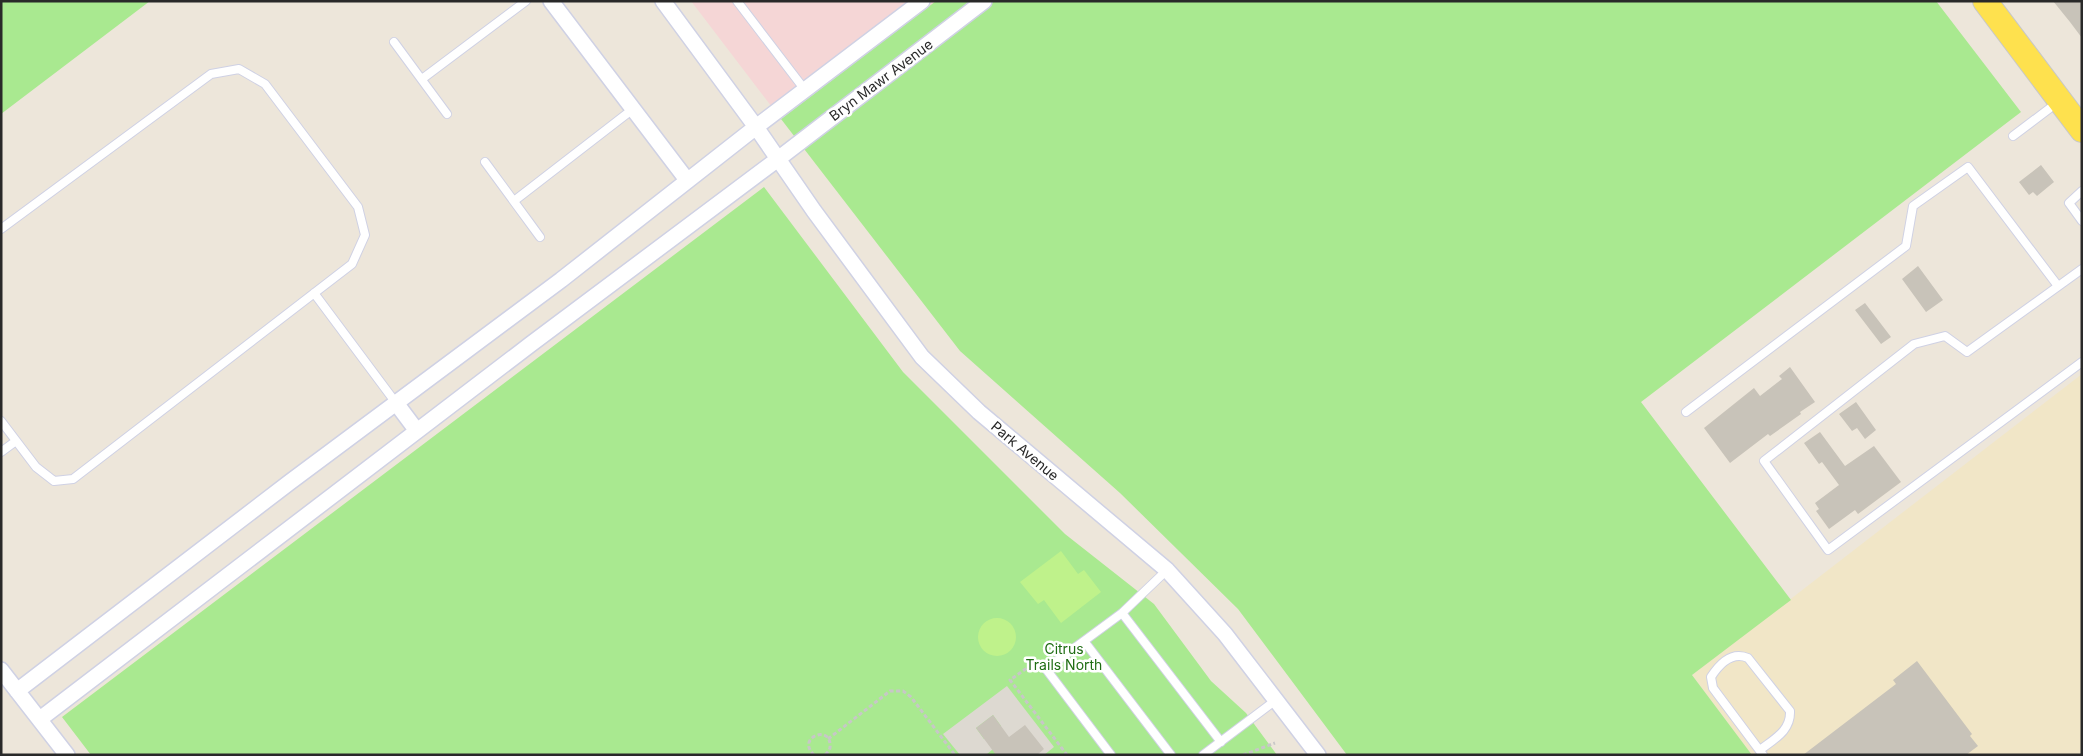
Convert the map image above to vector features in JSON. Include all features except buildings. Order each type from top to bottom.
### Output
[{"type":"main road","points":[[1985,1],[2082,130]]},
{"type":"street","points":[[551,1],[687,180]]},
{"type":"street","name":"Park Avenue","points":[[663,1],[922,357],[979,412],[1167,570],[1226,634],[1318,755]]},
{"type":"street","points":[[18,690],[561,280],[687,180],[922,1]]},
{"type":"street","name":"Bryn Mawr Avenue","points":[[40,720],[984,1]]},
{"type":"street","points":[[396,403],[417,431]]},
{"type":"street","points":[[1,670],[67,755]]},
{"type":"lane","points":[[422,79],[526,1]]},
{"type":"lane","points":[[737,1],[805,90]]},
{"type":"lane","points":[[394,42],[447,114]]},
{"type":"lane","points":[[1,228],[211,74],[239,69],[266,84],[358,207],[364,235],[352,264],[73,479],[54,481],[36,467],[1,421]]},
{"type":"lane","points":[[2013,136],[2060,101]]},
{"type":"lane","points":[[514,201],[633,109]]},
{"type":"lane","points":[[485,162],[540,236]]},
{"type":"lane","points":[[1686,412],[1906,246],[1913,206],[1968,166],[2058,286]]},
{"type":"lane","points":[[2082,192],[2069,203],[2082,221]]},
{"type":"lane","points":[[2082,269],[1967,352],[1945,336],[1914,344],[1764,461],[1828,550],[2082,362]]},
{"type":"lane","points":[[314,293],[396,403]]},
{"type":"lane","points":[[1,452],[16,441]]},
{"type":"lane","points":[[1111,755],[1046,669],[1122,613],[1167,570]]},
{"type":"lane","points":[[1122,613],[1220,742]]},
{"type":"lane","points":[[1084,641],[1170,755]]},
{"type":"lane","points":[[1734,655],[1748,658],[1790,711],[1790,721],[1787,729],[1762,752],[1714,688],[1711,677],[1717,668],[1734,655]]},
{"type":"lane","points":[[1203,755],[1276,700]]},
{"type":"path","points":[[828,739],[890,691],[903,691],[911,697],[955,755]]},
{"type":"path","points":[[1028,713],[1032,709]]},
{"type":"path","points":[[811,754],[808,746],[813,736],[823,735],[828,739],[830,745],[826,754]]},
{"type":"path","points":[[1243,755],[1275,743]]},
{"type":"shaded area","points":[[691,1],[936,1],[781,119]]},
{"type":"shaded area","points":[[2082,374],[2082,755],[1752,755],[1692,675]]},
{"type":"shaded area","points":[[1007,686],[1054,747],[1044,755],[993,749],[986,755],[960,755],[943,734]],"holes":[[[993,715],[1001,726],[984,739],[976,728]]]},
{"type":"green space","points":[[1,1],[150,1],[1,114]]},
{"type":"green space","points":[[936,1],[1936,1],[2021,112],[1641,402],[1791,600],[1692,675],[1752,755],[1347,755],[1238,609],[1120,493],[960,351],[781,119]]},
{"type":"green space","name":"Citrus Trails North","points":[[764,187],[903,372],[1065,534],[1154,604],[1211,681],[1246,713],[1277,755],[91,755],[62,717]]},
{"type":"green space","points":[[1061,551],[1078,574],[1084,570],[1101,592],[1061,623],[1044,600],[1038,604],[1020,582]]},
{"type":"green space","points":[[997,618],[1011,623],[1016,637],[1011,651],[997,656],[983,651],[978,637],[983,623]]}]
